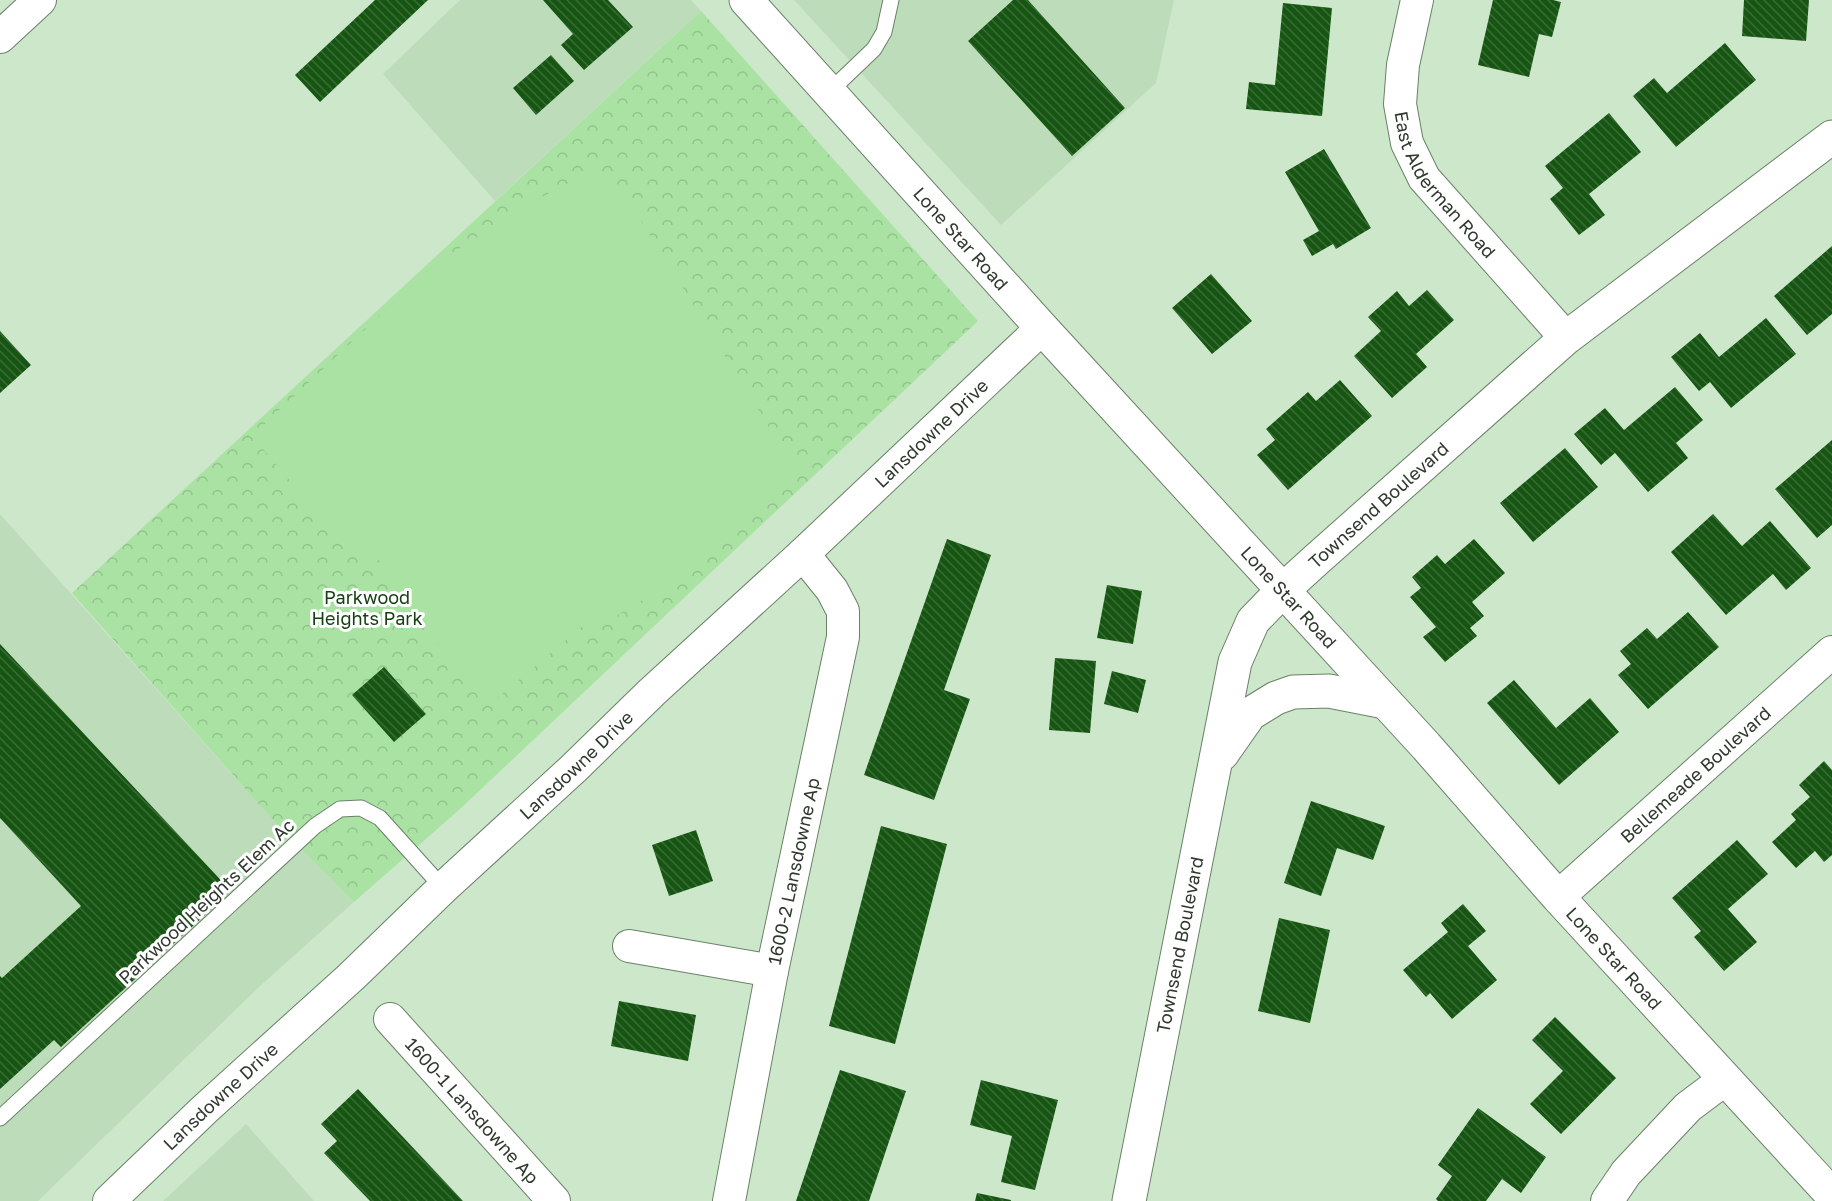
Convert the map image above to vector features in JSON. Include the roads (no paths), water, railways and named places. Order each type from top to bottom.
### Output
[{"type":"street","points":[[0,38],[40,0]]},
{"type":"street","name":"Lone Star Road","points":[[746,0],[1042,328],[1385,702],[1724,1080],[1832,1195]]},
{"type":"street","name":"East Alderman Road","points":[[1418,0],[1402,65],[1400,104],[1407,143],[1424,178],[1566,338]]},
{"type":"street","name":"Townsend Boulevard","points":[[1129,1201],[1235,662],[1253,621],[1283,590],[1566,338],[1832,137]]},
{"type":"street","name":"Lansdowne Drive","points":[[109,1201],[204,1109],[351,977],[443,888],[573,769],[651,692],[803,554],[1042,328]]},
{"type":"street","name":"1600-2 Lansdowne Ap","points":[[729,1201],[772,972],[843,637],[843,611],[832,590],[803,554]]},
{"type":"street","name":"Bellemeade Boulevard","points":[[1558,897],[1832,652]]},
{"type":"street","points":[[1216,763],[1250,714],[1276,698],[1293,692],[1329,691],[1385,702]]},
{"type":"street","points":[[629,946],[772,972]]},
{"type":"street","name":"1600-1 Lansdowne Ap","points":[[390,1019],[555,1201]]},
{"type":"street","points":[[1606,1201],[1626,1173],[1688,1107],[1724,1080]]},
{"type":"lane","points":[[829,92],[874,49],[882,37],[891,0]]},
{"type":"lane","name":"Parkwood Heights Elem Ac","points":[[0,1118],[315,826],[340,809],[361,808],[380,818],[443,888]]},
{"type":"park label","name":"Parkwood Heights Park","points":[[367,607]]}]
